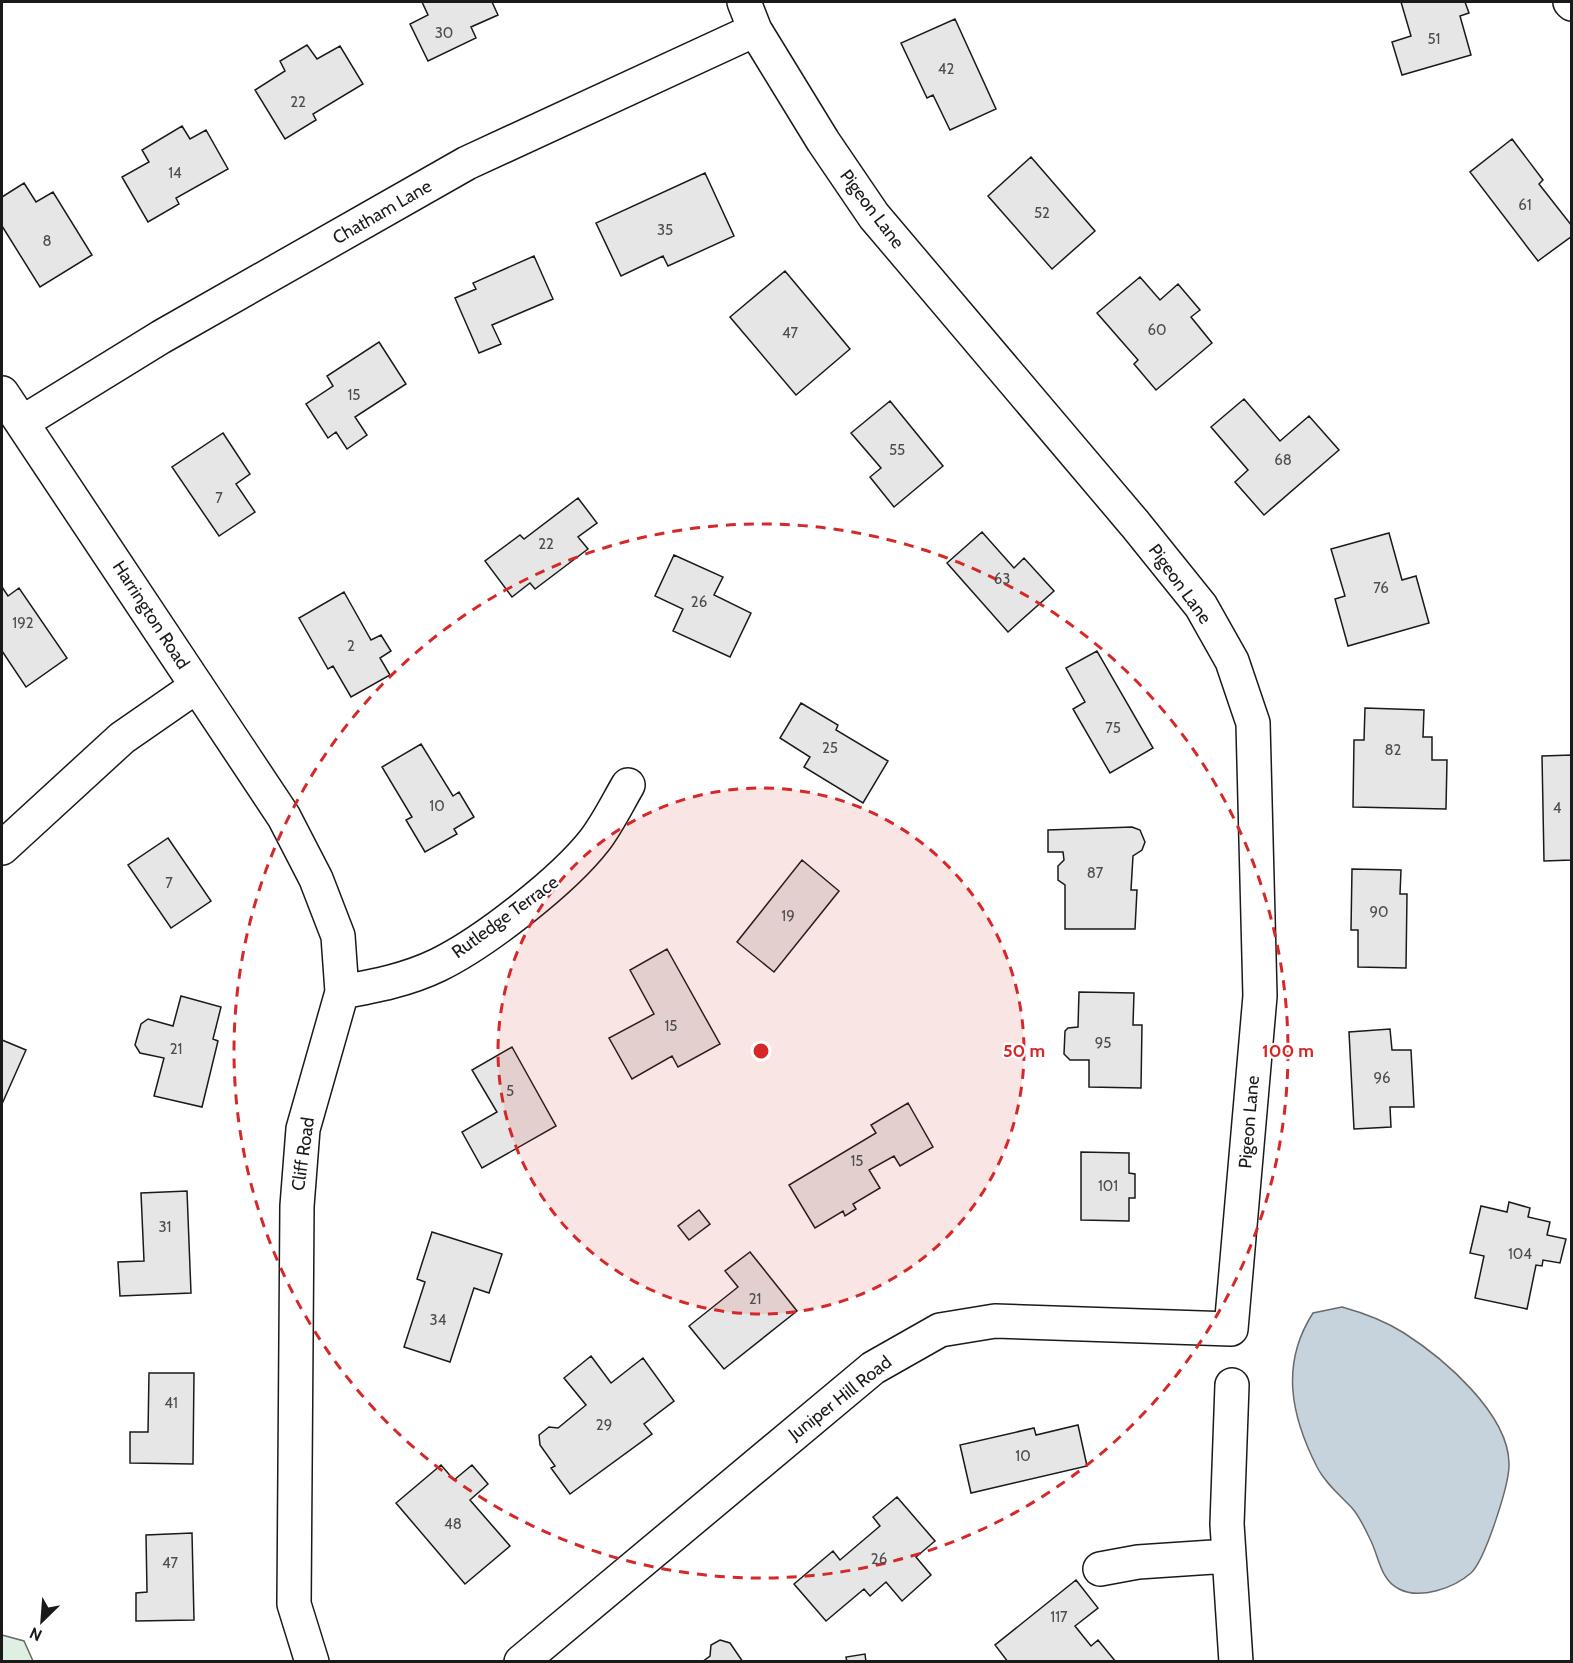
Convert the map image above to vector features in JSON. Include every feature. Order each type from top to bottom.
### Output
[{"type":"street","name":"Chatham Lane","points":[[23,422],[161,337],[467,163],[750,16]]},
{"type":"street","name":"Pigeon Lane","points":[[750,16],[823,141],[874,216],[1135,524],[1201,606],[1232,661],[1253,723],[1260,996],[1232,1329]]},
{"type":"street","name":"Harrington Road","points":[[2,393],[197,686],[122,738],[2,848]]},
{"type":"street","name":"Cliff Road","points":[[197,686],[284,817],[316,879],[338,936],[342,992],[303,1129],[297,1206],[294,1604],[312,1662]]},
{"type":"street","name":"Rutledge Terrace","points":[[342,992],[394,982],[439,964],[488,933],[564,874],[596,839],[628,784]]},
{"type":"street","name":"Juniper Hill Road","points":[[521,1662],[873,1368],[940,1330],[995,1320],[1232,1329]]},
{"type":"street","points":[[1232,1386],[1227,1524],[1236,1662]]},
{"type":"street","points":[[1100,1569],[1138,1563],[1228,1556]]},
{"type":"green space","points":[[2,1635],[24,1641],[33,1661],[2,1661]]},
{"type":"shaded area","points":[[1342,1307],[1389,1325],[1437,1357],[1486,1406],[1506,1444],[1508,1473],[1501,1503],[1483,1553],[1471,1573],[1446,1588],[1427,1593],[1407,1592],[1388,1580],[1360,1519],[1328,1484],[1308,1448],[1301,1429],[1293,1390],[1296,1351],[1313,1313]]},
{"type":"building","points":[[422,2],[492,2],[498,15],[471,27],[476,38],[428,61],[410,24],[428,15]]},
{"type":"building","points":[[1401,2],[1465,2],[1469,13],[1460,16],[1471,55],[1402,75],[1392,42],[1411,36]]},
{"type":"building","points":[[955,19],[996,109],[950,130],[933,95],[927,98],[901,43]]},
{"type":"building","points":[[307,45],[317,59],[340,46],[363,84],[313,114],[316,120],[285,139],[255,90],[285,71],[280,61]]},
{"type":"building","points":[[182,126],[190,139],[206,130],[228,169],[176,198],[179,204],[148,222],[122,177],[149,162],[142,150]]},
{"type":"building","points":[[1512,139],[1543,180],[1539,184],[1572,226],[1572,236],[1538,261],[1470,172]]},
{"type":"building","points":[[1031,157],[1095,231],[1052,269],[988,196]]},
{"type":"building","points":[[705,173],[734,236],[668,266],[663,256],[621,276],[596,223]]},
{"type":"building","points":[[24,183],[36,202],[53,192],[92,255],[40,287],[2,226],[2,197]]},
{"type":"building","points":[[534,256],[553,299],[492,325],[501,344],[479,353],[455,298],[476,289],[473,283]]},
{"type":"building","points":[[785,271],[850,349],[796,395],[730,317]]},
{"type":"building","points":[[1140,277],[1160,300],[1178,284],[1200,310],[1191,317],[1212,343],[1156,390],[1134,364],[1138,360],[1097,313]]},
{"type":"building","points":[[379,342],[406,384],[355,417],[367,435],[347,449],[336,432],[328,438],[306,404],[333,386],[327,376]]},
{"type":"building","points":[[1244,399],[1280,441],[1309,416],[1339,450],[1264,515],[1235,482],[1248,470],[1211,427]]},
{"type":"building","points":[[890,401],[943,466],[894,507],[870,477],[881,468],[851,433]]},
{"type":"building","points":[[223,433],[250,474],[236,484],[255,512],[219,536],[172,467]]},
{"type":"building","points":[[578,498],[597,523],[578,537],[588,549],[535,589],[530,583],[512,597],[485,561],[520,535],[524,539]]},
{"type":"building","points":[[982,532],[1014,568],[1024,558],[1054,591],[1008,632],[947,563]]},
{"type":"building","points":[[1389,533],[1402,580],[1416,576],[1429,623],[1348,646],[1335,599],[1345,596],[1331,549]]},
{"type":"building","points":[[674,555],[723,577],[714,595],[751,613],[730,657],[673,631],[683,609],[655,596]]},
{"type":"building","points":[[2,587],[8,596],[19,588],[67,658],[26,687],[2,651]]},
{"type":"building","points":[[344,592],[371,640],[381,635],[391,651],[380,658],[390,675],[351,697],[333,666],[328,669],[299,618]]},
{"type":"building","points":[[1097,651],[1153,748],[1110,773],[1073,709],[1085,702],[1066,668]]},
{"type":"building","points":[[801,703],[838,725],[836,730],[888,761],[863,803],[804,767],[810,757],[780,738]]},
{"type":"building","points":[[1365,708],[1424,710],[1423,737],[1432,737],[1432,760],[1447,760],[1446,809],[1353,807],[1354,740],[1364,740]]},
{"type":"building","points":[[421,744],[453,796],[459,792],[474,817],[454,829],[457,834],[425,852],[406,820],[412,817],[382,767]]},
{"type":"building","points":[[1572,755],[1572,860],[1544,861],[1542,756]]},
{"type":"building","points":[[1132,827],[1140,830],[1145,842],[1142,850],[1133,856],[1131,890],[1137,890],[1135,929],[1065,929],[1065,885],[1058,880],[1058,866],[1064,860],[1063,852],[1048,852],[1048,830]]},
{"type":"building","points":[[168,838],[211,901],[171,928],[128,865]]},
{"type":"building","points":[[802,860],[839,891],[774,972],[737,942]]},
{"type":"building","points":[[1352,869],[1401,870],[1400,894],[1407,894],[1406,968],[1358,967],[1358,930],[1351,930]]},
{"type":"building","points":[[667,949],[720,1044],[678,1067],[672,1056],[632,1079],[609,1038],[654,1014],[630,970]]},
{"type":"building","points":[[1079,992],[1134,993],[1133,1025],[1142,1025],[1141,1088],[1089,1087],[1089,1060],[1070,1060],[1064,1054],[1065,1031],[1068,1028],[1078,1027]]},
{"type":"building","points":[[181,996],[221,1007],[213,1039],[218,1041],[202,1107],[154,1096],[164,1058],[140,1053],[135,1045],[141,1024],[148,1019],[173,1026]]},
{"type":"building","points":[[1390,1029],[1392,1050],[1411,1050],[1414,1107],[1390,1107],[1391,1127],[1354,1129],[1349,1032]]},
{"type":"building","points":[[2,1040],[26,1050],[2,1104]]},
{"type":"building","points":[[512,1047],[556,1126],[482,1168],[462,1132],[497,1112],[472,1070]]},
{"type":"building","points":[[908,1103],[933,1147],[900,1166],[894,1156],[869,1170],[880,1188],[853,1204],[856,1209],[845,1216],[843,1211],[815,1228],[789,1185],[876,1133],[871,1125]]},
{"type":"building","points":[[1081,1152],[1129,1153],[1129,1173],[1135,1174],[1135,1198],[1129,1198],[1129,1221],[1081,1220]]},
{"type":"building","points":[[187,1191],[191,1293],[120,1296],[118,1262],[144,1261],[141,1193]]},
{"type":"building","points":[[1509,1202],[1530,1208],[1528,1217],[1550,1222],[1547,1235],[1566,1239],[1560,1263],[1543,1260],[1542,1266],[1536,1265],[1527,1309],[1475,1298],[1484,1256],[1470,1253],[1481,1206],[1507,1212]]},
{"type":"building","points":[[699,1210],[710,1224],[689,1240],[678,1226]]},
{"type":"building","points":[[432,1232],[502,1254],[489,1293],[474,1288],[450,1362],[404,1347],[425,1282],[417,1279]]},
{"type":"building","points":[[750,1252],[797,1311],[724,1369],[689,1326],[738,1287],[725,1271]]},
{"type":"building","points":[[591,1356],[611,1383],[643,1358],[674,1401],[644,1424],[652,1434],[570,1494],[551,1468],[555,1466],[540,1445],[539,1435],[549,1427],[558,1428],[586,1405],[564,1378]]},
{"type":"building","points":[[149,1373],[194,1373],[193,1464],[130,1463],[130,1432],[148,1432]]},
{"type":"building","points":[[1078,1425],[1087,1466],[971,1493],[960,1445],[1034,1428],[1036,1435]]},
{"type":"building","points":[[441,1465],[454,1480],[472,1465],[488,1484],[470,1500],[510,1546],[465,1584],[396,1503]]},
{"type":"building","points":[[897,1497],[935,1541],[916,1557],[931,1575],[902,1601],[886,1582],[870,1596],[864,1589],[826,1621],[794,1584],[833,1551],[840,1560],[880,1526],[873,1517]]},
{"type":"building","points":[[192,1533],[194,1620],[136,1621],[136,1593],[147,1592],[146,1535]]},
{"type":"building","points":[[1076,1580],[1098,1608],[1075,1626],[1091,1646],[1098,1640],[1116,1662],[1008,1662],[995,1645]]},
{"type":"building","points":[[720,1640],[730,1643],[743,1662],[702,1662],[710,1656],[711,1645]]},
{"type":"building","points":[[865,1654],[866,1662],[847,1662],[846,1657]]}]
